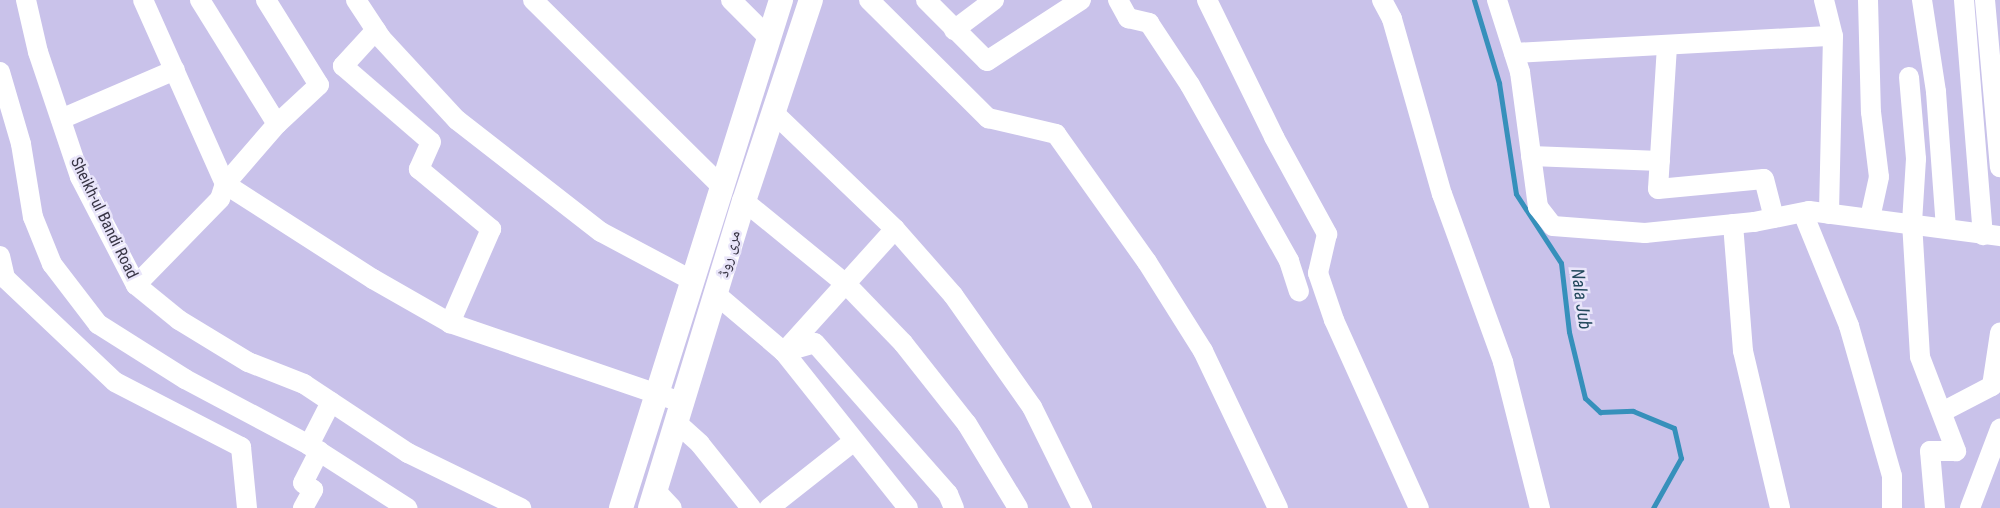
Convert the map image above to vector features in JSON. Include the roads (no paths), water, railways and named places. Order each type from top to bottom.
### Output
[{"type":"main road","name":"مری روڈ","points":[[621,508],[781,0]]},
{"type":"main road","name":"مری روڈ","points":[[659,502],[681,413],[718,296],[744,201],[811,0]]},
{"type":"street","name":"Sheikh-ul Bandi Road","points":[[26,0],[80,177],[136,285],[180,320],[238,356],[304,384],[408,453],[521,508]]},
{"type":"street","points":[[143,0],[225,184],[373,279],[450,323],[656,394],[681,413],[700,444],[751,508]]},
{"type":"street","points":[[200,0],[278,124]]},
{"type":"street","points":[[136,285],[220,199],[225,184],[278,124],[319,85],[266,0]]},
{"type":"street","points":[[356,0],[376,30],[457,120],[601,232],[693,281]]},
{"type":"street","points":[[533,0],[721,186]]},
{"type":"street","points":[[731,0],[769,38]]},
{"type":"street","points":[[869,0],[988,118],[1056,134],[1147,262],[1203,351],[1278,508]]},
{"type":"street","points":[[926,0],[987,61],[1081,0]]},
{"type":"street","points":[[954,30],[994,0]]},
{"type":"street","points":[[1118,0],[1128,18],[1149,23],[1190,85],[1289,261],[1299,291]]},
{"type":"street","points":[[1207,0],[1274,137],[1327,234],[1318,273],[1334,320],[1419,508]]},
{"type":"street","points":[[1382,0],[1392,19],[1442,194],[1503,362],[1540,508]]},
{"type":"street","points":[[1497,0],[1514,53],[1538,207],[1553,226],[1645,233],[1733,224],[1803,213],[1912,222],[1992,235],[1964,0]]},
{"type":"street","points":[[1824,0],[1833,36],[1829,214]]},
{"type":"street","points":[[1868,0],[1871,112],[1879,177],[1870,218]]},
{"type":"street","points":[[1922,0],[1936,92],[1946,228]]},
{"type":"street","points":[[1985,0],[2000,167]]},
{"type":"street","points":[[376,30],[343,66],[431,142],[419,169],[491,229],[450,323]]},
{"type":"street","points":[[1514,53],[1833,36]]},
{"type":"street","points":[[1666,46],[1658,189],[1764,179],[1774,218]]},
{"type":"street","points":[[61,119],[175,70]]},
{"type":"street","points":[[0,72],[21,144],[33,218],[52,264],[98,324],[185,379],[314,448],[407,508]]},
{"type":"street","points":[[1909,77],[1916,159],[1912,222],[1920,357],[1956,451],[1930,452],[1935,508]]},
{"type":"street","points":[[773,112],[895,229],[953,295],[1032,407],[1082,508]]},
{"type":"street","points":[[1531,156],[1660,161]]},
{"type":"street","points":[[744,201],[847,285],[903,343],[967,424],[1018,508]]},
{"type":"street","points":[[1803,213],[1849,326],[1892,477],[1892,508]]},
{"type":"street","points":[[1733,224],[1743,351],[1780,508]]},
{"type":"street","points":[[784,352],[847,285],[895,229]]},
{"type":"street","points":[[0,255],[5,278],[115,382],[241,447],[247,508]]},
{"type":"street","points":[[718,296],[784,352],[908,508]]},
{"type":"street","points":[[1942,412],[1992,386],[2000,333]]},
{"type":"street","points":[[784,352],[815,343],[948,494],[954,508]]},
{"type":"street","points":[[303,508],[313,490],[303,483],[331,402]]},
{"type":"street","points":[[1970,508],[2000,429]]},
{"type":"street","points":[[769,508],[854,441]]},
{"type":"waterway","name":"Nala Jub","points":[[1474,0],[1499,83],[1516,194],[1561,263],[1569,332],[1585,398],[1600,412],[1633,411],[1674,428],[1681,458],[1653,508]]}]
